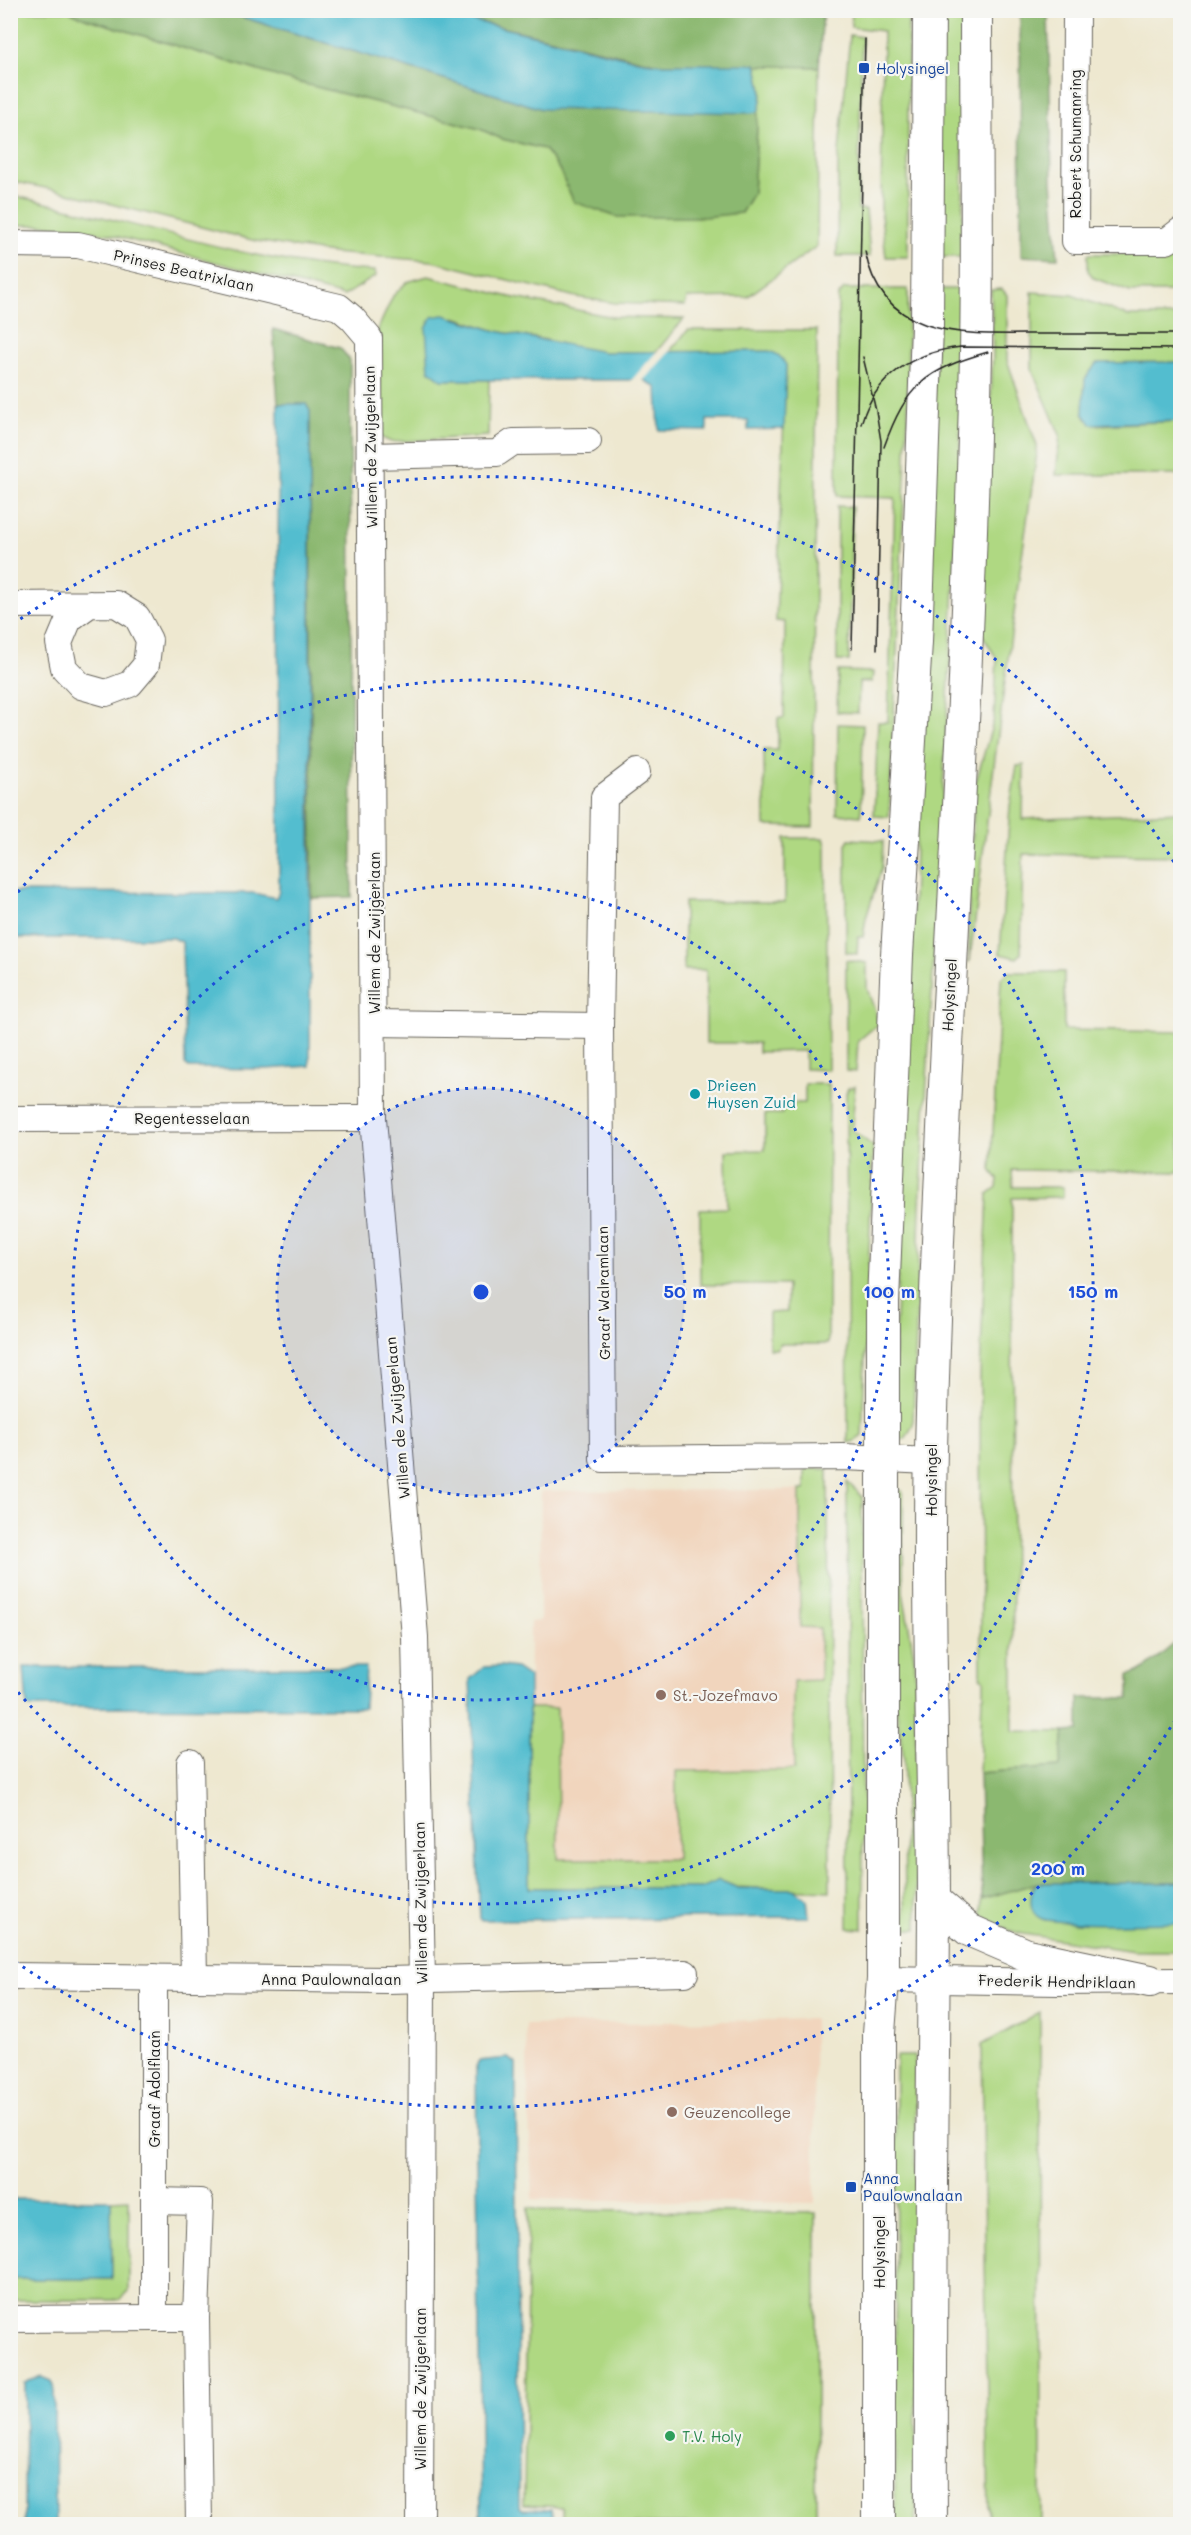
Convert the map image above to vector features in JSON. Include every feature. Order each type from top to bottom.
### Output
[{"type":"street","name":"Holysingel","points":[[879,2524],[879,2045],[883,1979],[884,1268],[899,931],[916,642],[927,326],[929,10]]},
{"type":"street","name":"Holysingel","points":[[931,2524],[930,2270],[934,1900],[930,1701],[930,1461],[937,1241],[965,673],[976,348],[976,10]]},
{"type":"street","name":"Robert Schumanring","points":[[1076,10],[1075,240],[1167,241],[1180,231]]},
{"type":"street","name":"Prinses Beatrixlaan","points":[[10,244],[78,245],[339,307],[352,318]]},
{"type":"street","name":"Willem de Zwijgerlaan","points":[[352,318],[369,338],[373,1118],[415,1637],[422,1979],[420,2524]]},
{"type":"street","points":[[370,456],[497,453],[513,442],[588,441]]},
{"type":"street","points":[[10,605],[90,604]]},
{"type":"street","points":[[374,1023],[600,1026],[604,797],[637,772]]},
{"type":"street","name":"Graaf Walramlaan","points":[[600,1026],[603,1459],[843,1457],[930,1461]]},
{"type":"street","name":"Regentesselaan","points":[[10,1119],[373,1118]]},
{"type":"street","points":[[190,1763],[194,1977]]},
{"type":"street","points":[[934,1900],[969,1930],[1027,1955],[1150,1982]]},
{"type":"street","name":"Anna Paulownalaan","points":[[10,1976],[422,1979],[685,1973]]},
{"type":"street","name":"Graaf Adolflaan","points":[[154,1977],[154,2318]]},
{"type":"street","points":[[883,1979],[933,1979]]},
{"type":"street","name":"Frederik Hendriklaan","points":[[933,1979],[1059,1982],[1180,1981]]},
{"type":"street","points":[[154,2201],[200,2202],[196,2318],[199,2524]]},
{"type":"street","points":[[10,2319],[196,2318]]},
{"type":"shaded area","name":"St.-Jozefmavo","points":[[800,1490],[800,1627],[820,1627],[820,1681],[793,1682],[830,1891],[738,1888],[719,1880],[701,1888],[529,1888],[530,1622],[540,1621],[541,1491]]},
{"type":"shaded area","name":"Geuzencollege","points":[[814,2019],[815,2203],[532,2199],[526,2025]]},
{"type":"green space","points":[[10,11],[68,11],[289,80],[480,129],[502,139],[544,149],[559,169],[574,202],[741,213],[753,193],[758,112],[762,94],[756,64],[819,67],[817,246],[747,297],[687,298],[685,306],[615,303],[576,297],[432,261],[332,253],[256,241],[60,191],[11,181]]},
{"type":"green space","points":[[68,11],[222,11],[542,109],[758,112],[753,193],[741,213],[704,217],[617,217],[574,202],[559,169],[544,149],[502,139],[480,129],[289,80]]},
{"type":"green space","points":[[433,11],[823,11],[819,67],[659,64]]},
{"type":"green space","points":[[852,11],[908,11],[908,257],[886,257],[881,215],[883,31],[851,27]]},
{"type":"green space","points":[[936,11],[962,11],[963,257],[937,257]]},
{"type":"green space","points":[[1020,11],[1048,11],[1052,181],[1058,258],[1021,256]]},
{"type":"green space","points":[[850,35],[862,37],[858,209],[866,210],[870,256],[837,256],[838,162]]},
{"type":"green space","points":[[10,195],[237,251],[329,267],[375,271],[376,276],[344,296],[108,234],[48,225],[11,225]]},
{"type":"green space","points":[[1180,249],[1180,292],[1130,292],[1094,278],[1088,271],[1088,254],[1175,254]]},
{"type":"green space","points":[[428,276],[510,297],[613,317],[684,319],[656,352],[604,352],[496,331],[455,317],[442,380],[489,380],[488,436],[391,442],[380,437],[378,329],[393,296],[407,282]]},
{"type":"green space","points":[[844,289],[908,289],[908,413],[889,817],[874,816],[878,722],[888,722],[895,498],[837,496],[838,296]]},
{"type":"green space","points":[[938,289],[961,289],[960,478],[920,1207],[913,1425],[905,1439],[891,1440]]},
{"type":"green space","points":[[1002,289],[1007,295],[1007,360],[1037,446],[1037,453],[1005,678],[969,963],[969,903],[975,785],[994,719],[997,659],[980,631],[993,354],[991,290]]},
{"type":"green space","points":[[1032,292],[1072,295],[1128,316],[1180,316],[1180,362],[1097,363],[1085,379],[1083,413],[1086,419],[1099,425],[1180,421],[1180,475],[1056,475],[1060,435],[1032,369]]},
{"type":"green space","points":[[273,329],[340,348],[350,360],[352,897],[312,898],[310,411],[306,404],[278,404]]},
{"type":"green space","points":[[688,330],[817,330],[813,827],[765,826],[764,750],[778,750],[778,718],[784,718],[785,622],[776,621],[786,365],[669,352]]},
{"type":"green space","points":[[837,506],[852,507],[849,661],[837,661]]},
{"type":"green space","points":[[838,671],[873,672],[872,682],[859,682],[858,713],[837,712]]},
{"type":"green space","points":[[838,724],[863,725],[861,816],[837,814]]},
{"type":"green space","points":[[1024,765],[1023,819],[1180,812],[1180,856],[1023,854],[1021,954],[1017,958],[1000,954],[1010,806],[1017,766]]},
{"type":"green space","points":[[785,838],[824,838],[826,845],[828,1070],[805,1069],[805,1051],[758,1052],[758,1043],[706,1043],[706,970],[684,970],[684,902],[785,902]]},
{"type":"green space","points":[[849,839],[883,841],[882,867],[866,918],[863,937],[858,937],[857,954],[846,952],[846,844]]},
{"type":"green space","points":[[846,960],[867,963],[867,988],[879,1023],[858,1041],[856,1072],[846,1071]]},
{"type":"green space","points":[[1008,972],[1064,972],[1064,1030],[1180,1032],[1180,1172],[1012,1170],[1013,1187],[1063,1187],[1063,1197],[1012,1198],[1013,1731],[1064,1732],[1060,1767],[979,1773],[982,1697],[984,1696],[984,1679],[981,1678],[980,1373],[988,1194],[997,1187],[998,1179],[991,1170],[1001,979]]},
{"type":"green space","points":[[805,1084],[829,1084],[828,1344],[779,1344],[778,1349],[769,1349],[769,1313],[787,1312],[787,1285],[700,1285],[700,1209],[727,1208],[726,1151],[765,1150],[765,1114],[782,1114],[782,1103],[805,1103]]},
{"type":"green space","points":[[855,1086],[852,1130],[873,1146],[862,1436],[848,1443],[846,1094],[848,1088]]},
{"type":"green space","points":[[805,1469],[828,1469],[830,1891],[736,1887],[719,1880],[701,1888],[529,1888],[529,1708],[557,1708],[558,1859],[676,1859],[676,1771],[794,1770],[793,1681],[820,1680],[820,1628],[800,1627],[800,1490],[805,1490]]},
{"type":"green space","points":[[847,1482],[862,1496],[863,1929],[848,1928]]},
{"type":"green space","points":[[892,1490],[902,1491],[903,1497],[903,1592],[915,1662],[917,1929],[905,1929],[904,1758],[894,1694]]},
{"type":"green space","points":[[1174,1644],[1180,1644],[1180,1883],[1037,1883],[982,1899],[979,1773],[1060,1767],[1064,1732],[1079,1731],[1079,1698],[1129,1698],[1129,1675],[1146,1667]]},
{"type":"green space","points":[[1037,1883],[1032,1889],[1042,1919],[1077,1923],[1180,1923],[1180,1951],[1134,1951],[1023,1934],[1008,1930],[981,1914],[982,1899]]},
{"type":"green space","points":[[1040,2012],[1041,2524],[989,2524],[982,2045]]},
{"type":"green space","points":[[896,2056],[915,2056],[916,2524],[895,2524]]},
{"type":"green space","points":[[129,2199],[129,2291],[120,2300],[11,2300],[10,2279],[112,2279],[111,2200]]},
{"type":"green space","name":"T.V. Holy","points":[[528,2208],[816,2213],[816,2524],[562,2524],[562,2507],[524,2505]]},
{"type":"water","points":[[222,11],[433,11],[644,62],[756,64],[762,94],[758,112],[750,113],[542,109]]},
{"type":"water","points":[[444,315],[496,331],[604,352],[769,351],[775,353],[786,365],[784,429],[748,430],[748,420],[707,420],[707,431],[659,430],[657,388],[644,380],[442,380],[429,370],[426,328],[432,317]]},
{"type":"water","points":[[1180,362],[1180,421],[1091,424],[1083,413],[1085,379],[1097,363]]},
{"type":"water","points":[[278,404],[306,404],[310,411],[310,1066],[266,1069],[190,1068],[185,1064],[182,942],[173,938],[11,938],[11,892],[253,893],[276,898],[279,891]]},
{"type":"water","points":[[24,1667],[366,1667],[364,1708],[27,1707]]},
{"type":"water","points":[[484,1667],[516,1668],[529,1677],[529,1888],[701,1888],[719,1880],[738,1888],[793,1889],[807,1899],[809,1917],[480,1920],[470,1679]]},
{"type":"water","points":[[1037,1883],[1180,1883],[1180,1923],[1094,1924],[1042,1919],[1034,1912],[1031,1902],[1032,1892]]},
{"type":"water","points":[[508,2058],[516,2063],[519,2507],[551,2510],[555,2524],[481,2524],[476,2068],[479,2061]]},
{"type":"water","points":[[11,2199],[111,2200],[112,2279],[11,2279]]},
{"type":"water","points":[[42,2377],[52,2381],[54,2386],[55,2524],[24,2524],[25,2384]]},
{"type":"pier","points":[[659,349],[672,349],[641,383],[629,383]]},
{"type":"tram line","points":[[852,649],[865,39]]},
{"type":"tram line","points":[[865,251],[875,281],[890,303],[910,318],[933,327],[987,334],[1180,334]]},
{"type":"tram line","points":[[861,424],[867,407],[886,380],[912,361],[944,350],[961,347],[1180,349]]},
{"type":"tram line","points":[[884,447],[901,409],[910,394],[921,383],[949,366],[988,352]]},
{"type":"tram line","points":[[863,357],[881,441],[877,649]]},
{"type":"place","name":"Holysingel","points":[[864,68]]},
{"type":"place","name":"Drieen Huysen Zuid","points":[[695,1094]]},
{"type":"place","name":"St.-Jozefmavo","points":[[661,1695]]},
{"type":"place","name":"Geuzencollege","points":[[672,2112]]},
{"type":"place","name":"Anna Paulownalaan","points":[[851,2187]]},
{"type":"place","name":"T.V. Holy","points":[[670,2436]]}]
